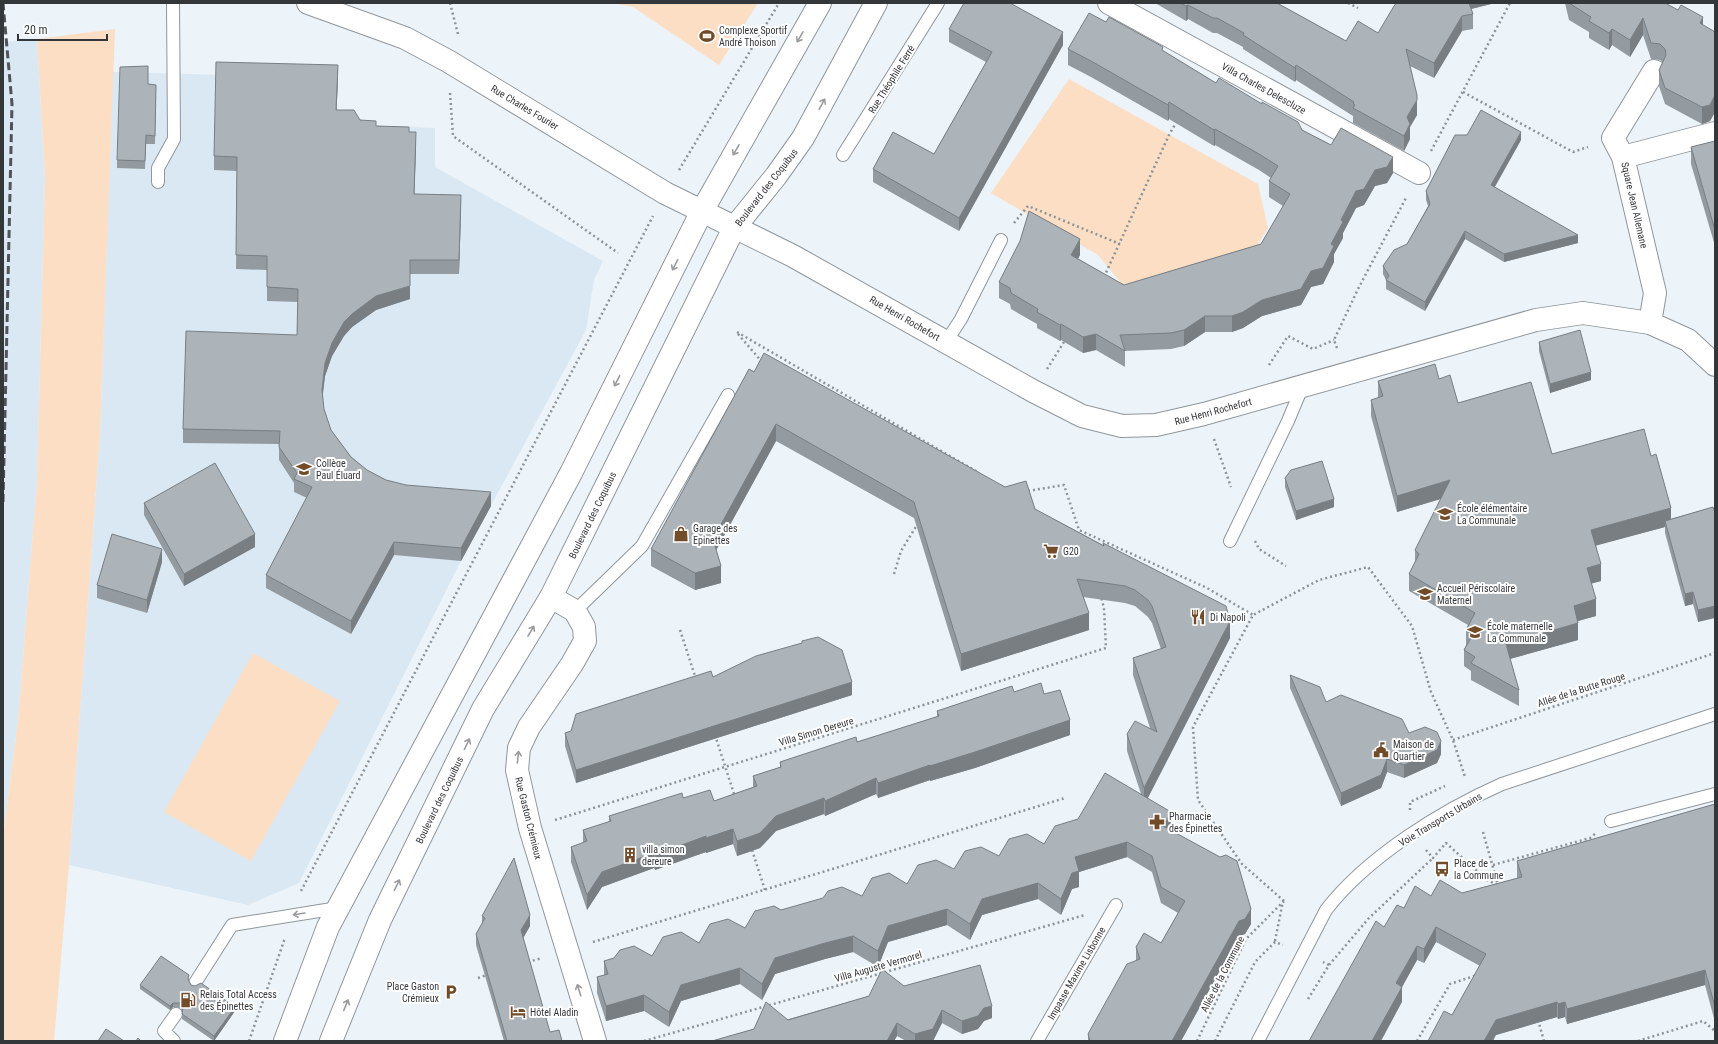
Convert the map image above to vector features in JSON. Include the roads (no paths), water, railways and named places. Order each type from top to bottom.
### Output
[{"type":"street","name":"Rue Charles Fourier","points":[[308,3],[405,38],[448,60],[665,193],[734,228]]},
{"type":"street","points":[[286,1041],[328,927],[571,473],[702,211],[820,3]]},
{"type":"street","name":"Boulevard des Coquibus","points":[[331,1041],[380,920],[483,709],[552,597],[734,228],[776,176],[803,138],[876,3]]},
{"type":"street","name":"Villa Charles Delescluze","points":[[1109,3],[1419,173]]},
{"type":"street","points":[[1618,148],[1654,71]]},
{"type":"street","name":"Square Jean Allemane","points":[[1650,322],[1655,293],[1618,148],[1715,133]]},
{"type":"street","name":"Rue Henri Rochefort","points":[[734,228],[793,256],[1033,391],[1082,416],[1122,426],[1156,425],[1204,414],[1302,385],[1536,320],[1583,313],[1650,322],[1688,340],[1715,365]]},
{"type":"street","points":[[552,597],[575,611]]},
{"type":"street","name":"Rue Gaston Crémieux","points":[[575,611],[584,627],[585,640],[572,664],[529,726],[519,748],[517,770],[530,828],[594,1041]]},
{"type":"lane","points":[[158,182],[158,168],[174,139],[174,3]]},
{"type":"lane","name":"Rue Théophile Ferré","points":[[843,155],[938,3]]},
{"type":"lane","points":[[946,342],[961,319],[1001,240]]},
{"type":"lane","points":[[1230,541],[1288,421],[1302,385]]},
{"type":"lane","points":[[575,611],[642,546],[728,395]]},
{"type":"lane","name":"Voie Transports Urbains","points":[[1258,1041],[1326,910],[1354,877],[1395,845],[1471,798],[1502,784],[1715,714]]},
{"type":"lane","points":[[1611,821],[1715,794]]},
{"type":"lane","name":"Impasse Maxime Lisbonne","points":[[1037,1041],[1116,905]]},
{"type":"lane","points":[[195,983],[232,925],[338,908]]},
{"type":"lane","points":[[174,1041],[164,1032],[176,1014]]},
{"type":"railway","points":[[3,3],[12,104],[3,502]]},
{"type":"place","name":"Complexe Sportif André Thoison","points":[[707,36]]},
{"type":"place","name":"Collège Paul Éluard","points":[[304,469]]},
{"type":"place","name":"École élémentaire La Communale","points":[[1445,514]]},
{"type":"place","name":"Garage des Epinettes","points":[[681,534]]},
{"type":"place","name":"G20","points":[[1051,551]]},
{"type":"place","name":"Accueil Périscolaire Maternel","points":[[1425,594]]},
{"type":"place","name":"Di Napoli","points":[[1198,617]]},
{"type":"place","name":"École maternelle La Communale","points":[[1475,632]]},
{"type":"place","name":"Maison de Quartier","points":[[1381,750]]},
{"type":"place","name":"Pharmacie des Épinettes","points":[[1157,822]]},
{"type":"place","name":"villa simon dereure","points":[[630,855]]},
{"type":"place","name":"Place de la Commune","points":[[1442,869]]},
{"type":"place","name":"Place Gaston Crémieux","points":[[451,992]]},
{"type":"place","name":"Relais Total Access des Épinettes","points":[[188,1000]]},
{"type":"place","name":"Hôtel Aladin","points":[[518,1012]]}]
